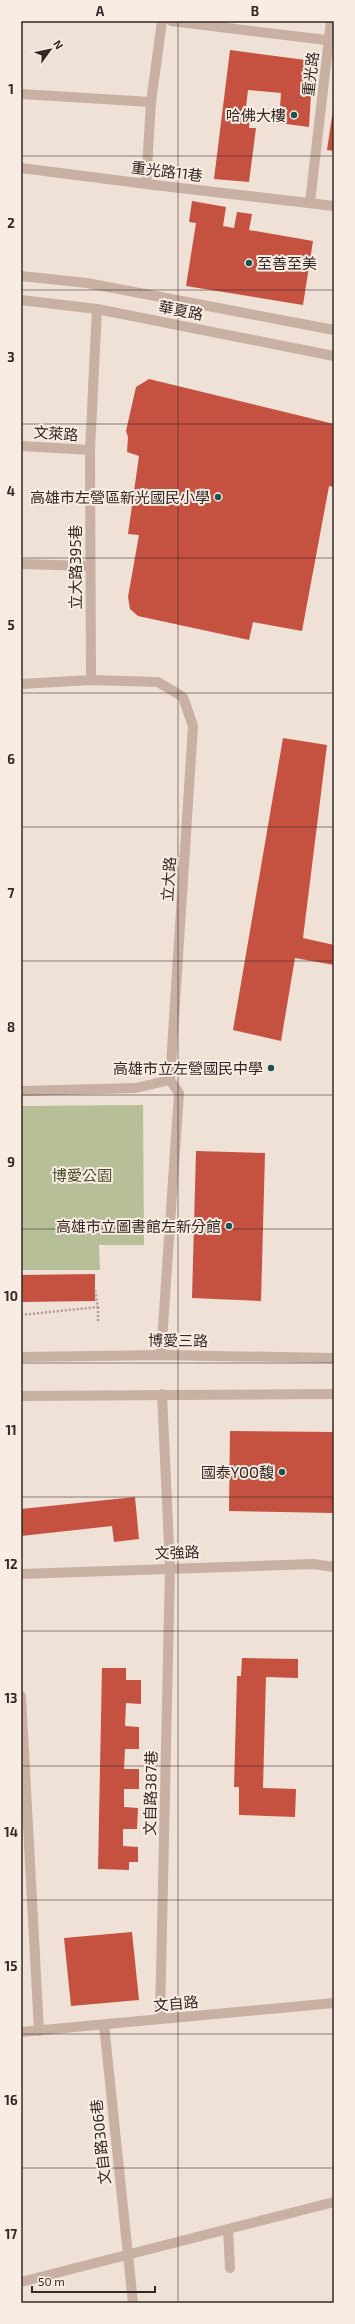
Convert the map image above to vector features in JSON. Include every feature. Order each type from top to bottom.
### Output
[{"type":"street","points":[[146,184],[152,102],[162,21]]},
{"type":"street","points":[[171,21],[332,41]]},
{"type":"street","name":"重光路","points":[[310,202],[332,41],[331,21]]},
{"type":"street","points":[[21,94],[152,102]]},
{"type":"street","name":"重光路11巷","points":[[21,168],[334,206]]},
{"type":"street","name":"華夏路","points":[[21,276],[87,283],[334,330]]},
{"type":"street","name":"華夏路","points":[[21,300],[97,309],[334,356]]},
{"type":"street","name":"立大路395巷","points":[[91,680],[90,450],[97,309]]},
{"type":"street","name":"文萊路","points":[[21,446],[90,450]]},
{"type":"street","points":[[21,564],[90,566]]},
{"type":"street","name":"立大路","points":[[21,684],[91,680],[158,682],[183,697],[192,726],[170,1080]]},
{"type":"street","points":[[21,1090],[136,1088],[170,1080],[179,1093],[161,1355]]},
{"type":"street","name":"博愛三路","points":[[21,1357],[161,1355],[334,1358]]},
{"type":"street","name":"文自路387巷","points":[[160,2019],[170,1567],[162,1394]]},
{"type":"street","points":[[21,1396],[334,1394]]},
{"type":"street","name":"文強路","points":[[21,1574],[170,1567],[313,1564],[334,1567]]},
{"type":"street","points":[[21,1696],[39,2031]]},
{"type":"street","name":"文自路","points":[[21,2032],[334,2003]]},
{"type":"street","name":"文自路306巷","points":[[104,2025],[126,2256],[133,2303]]},
{"type":"street","points":[[21,2282],[334,2202]]},
{"type":"street","points":[[228,2229],[230,2268]]},
{"type":"path","points":[[95,1290],[98,1307],[98,1322]]},
{"type":"path","points":[[21,1315],[98,1307]]},
{"type":"green space","name":"博愛公園","points":[[143,1105],[144,1245],[99,1245],[100,1270],[21,1270],[21,1106]]},
{"type":"building","name":"哈佛大樓","points":[[230,50],[313,61],[309,127],[279,123],[281,93],[248,90],[246,107],[251,108],[249,128],[256,128],[249,182],[214,179]]},
{"type":"building","points":[[334,110],[334,151],[327,150]]},
{"type":"building","name":"至善至美","points":[[192,201],[226,207],[223,226],[234,228],[237,212],[252,214],[249,230],[313,241],[303,305],[186,286],[196,223],[189,222]]},
{"type":"building","points":[[149,379],[334,424],[334,487],[329,486],[302,631],[253,622],[249,640],[138,616],[130,609],[128,597],[139,535],[128,534],[139,456],[127,452],[128,437],[126,431],[136,387]]},
{"type":"building","points":[[283,738],[327,745],[303,938],[334,945],[334,965],[295,958],[281,1041],[233,1030]]},
{"type":"building","name":"高雄市立圖書館左新分館","points":[[196,1151],[265,1153],[261,1301],[192,1298]]},
{"type":"building","points":[[95,1274],[95,1301],[21,1302],[21,1275]]},
{"type":"building","name":"國泰YOO馥","points":[[230,1431],[334,1432],[334,1513],[229,1511]]},
{"type":"building","points":[[135,1497],[139,1539],[114,1542],[112,1526],[21,1536],[21,1509]]},
{"type":"building","points":[[242,1658],[298,1659],[298,1678],[266,1677],[263,1788],[296,1789],[295,1817],[239,1815],[239,1787],[234,1787],[237,1676],[241,1676]]},
{"type":"building","points":[[102,1668],[126,1668],[126,1680],[141,1680],[141,1704],[126,1703],[125,1726],[139,1727],[139,1749],[125,1749],[124,1769],[139,1769],[139,1789],[124,1789],[124,1807],[138,1808],[137,1829],[123,1829],[123,1846],[138,1847],[138,1862],[129,1862],[129,1870],[98,1869]]},
{"type":"building","points":[[132,1932],[139,2000],[71,2006],[64,1938]]},
{"type":"place","name":"哈佛大樓","points":[[294,115]]},
{"type":"place","name":"至善至美","points":[[249,263]]},
{"type":"place","name":"高雄市左營區新光國民小學","points":[[218,497]]},
{"type":"place","name":"高雄市立左營國民中學","points":[[271,1068]]},
{"type":"place","name":"高雄市立圖書館左新分館","points":[[229,1226]]},
{"type":"place","name":"國泰YOO馥","points":[[282,1472]]}]
